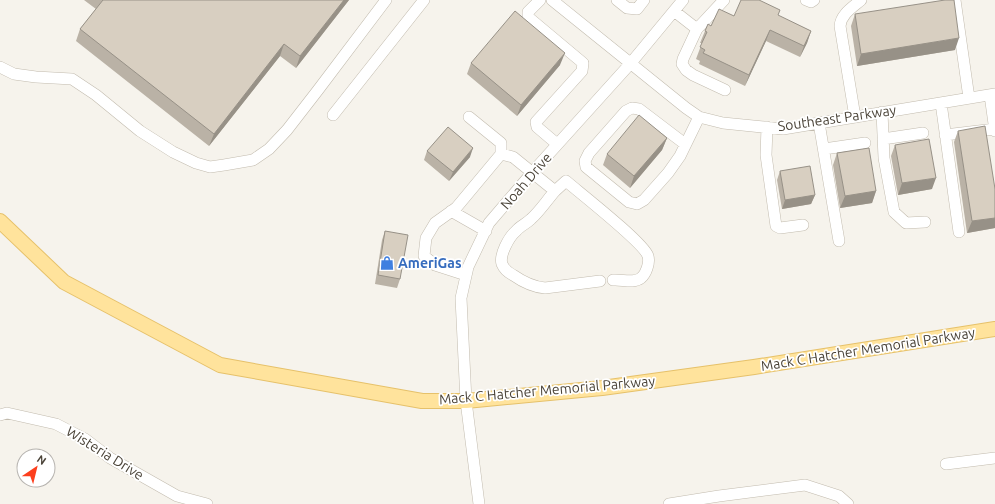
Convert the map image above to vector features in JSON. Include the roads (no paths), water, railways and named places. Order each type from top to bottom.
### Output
[{"type":"main road","name":"Mack C Hatcher Memorial Parkway","points":[[0,221],[64,282],[220,365],[422,401],[466,401],[609,387],[754,367],[995,329]]},
{"type":"street","points":[[0,67],[14,74],[72,80],[96,95],[140,131],[173,152],[196,163],[210,167],[253,160],[269,149],[287,130],[386,0]]},
{"type":"street","points":[[333,115],[424,0]]},
{"type":"street","points":[[540,0],[528,12],[528,17],[583,63],[582,71],[536,122],[537,127],[557,144]]},
{"type":"street","name":"Southeast Parkway","points":[[552,0],[686,108],[699,117],[722,123],[783,129],[992,94]]},
{"type":"street","points":[[617,0],[627,8],[637,8],[644,0]]},
{"type":"street","name":"Noah Drive","points":[[479,504],[466,401],[461,298],[468,267],[489,223],[557,144],[630,64],[683,0]]},
{"type":"street","points":[[724,0],[697,29],[682,64],[686,70],[693,75],[725,90]]},
{"type":"street","points":[[806,0],[812,2],[814,0]]},
{"type":"street","points":[[855,117],[840,22],[845,14],[861,0]]},
{"type":"street","points":[[955,0],[969,98]]},
{"type":"street","points":[[674,11],[697,29]]},
{"type":"street","points":[[945,135],[995,129],[992,94]]},
{"type":"street","points":[[941,103],[959,232]]},
{"type":"street","points":[[685,144],[639,109],[632,108],[626,111],[589,153],[585,161],[586,166],[618,193],[629,202],[637,204],[644,200],[668,173],[680,156],[699,117]]},
{"type":"street","points":[[882,112],[884,158],[894,212],[906,223],[925,222]]},
{"type":"street","points":[[466,275],[435,266],[424,256],[426,238],[435,223],[456,208],[501,154],[501,143],[470,117]]},
{"type":"street","points":[[819,123],[839,241]]},
{"type":"street","points":[[767,127],[766,156],[776,226],[780,228],[803,225]]},
{"type":"street","points":[[883,139],[923,133]]},
{"type":"street","points":[[824,149],[865,143]]},
{"type":"street","points":[[501,154],[513,157],[555,191]]},
{"type":"street","points":[[600,281],[545,288],[536,287],[519,279],[502,265],[503,254],[510,237],[515,231],[530,220],[566,180],[626,232],[648,256],[646,272],[640,278],[633,281],[613,280]]},
{"type":"street","points":[[451,212],[486,231]]},
{"type":"street","name":"Wisteria Drive","points":[[0,414],[6,413],[56,424],[85,440],[110,458],[178,496],[207,504]]},
{"type":"street","points":[[946,464],[995,458]]},
{"type":"street","points":[[669,504],[720,500],[805,485],[838,496],[848,504]]},
{"type":"place","name":"AmeriGas","points":[[387,263]]}]
